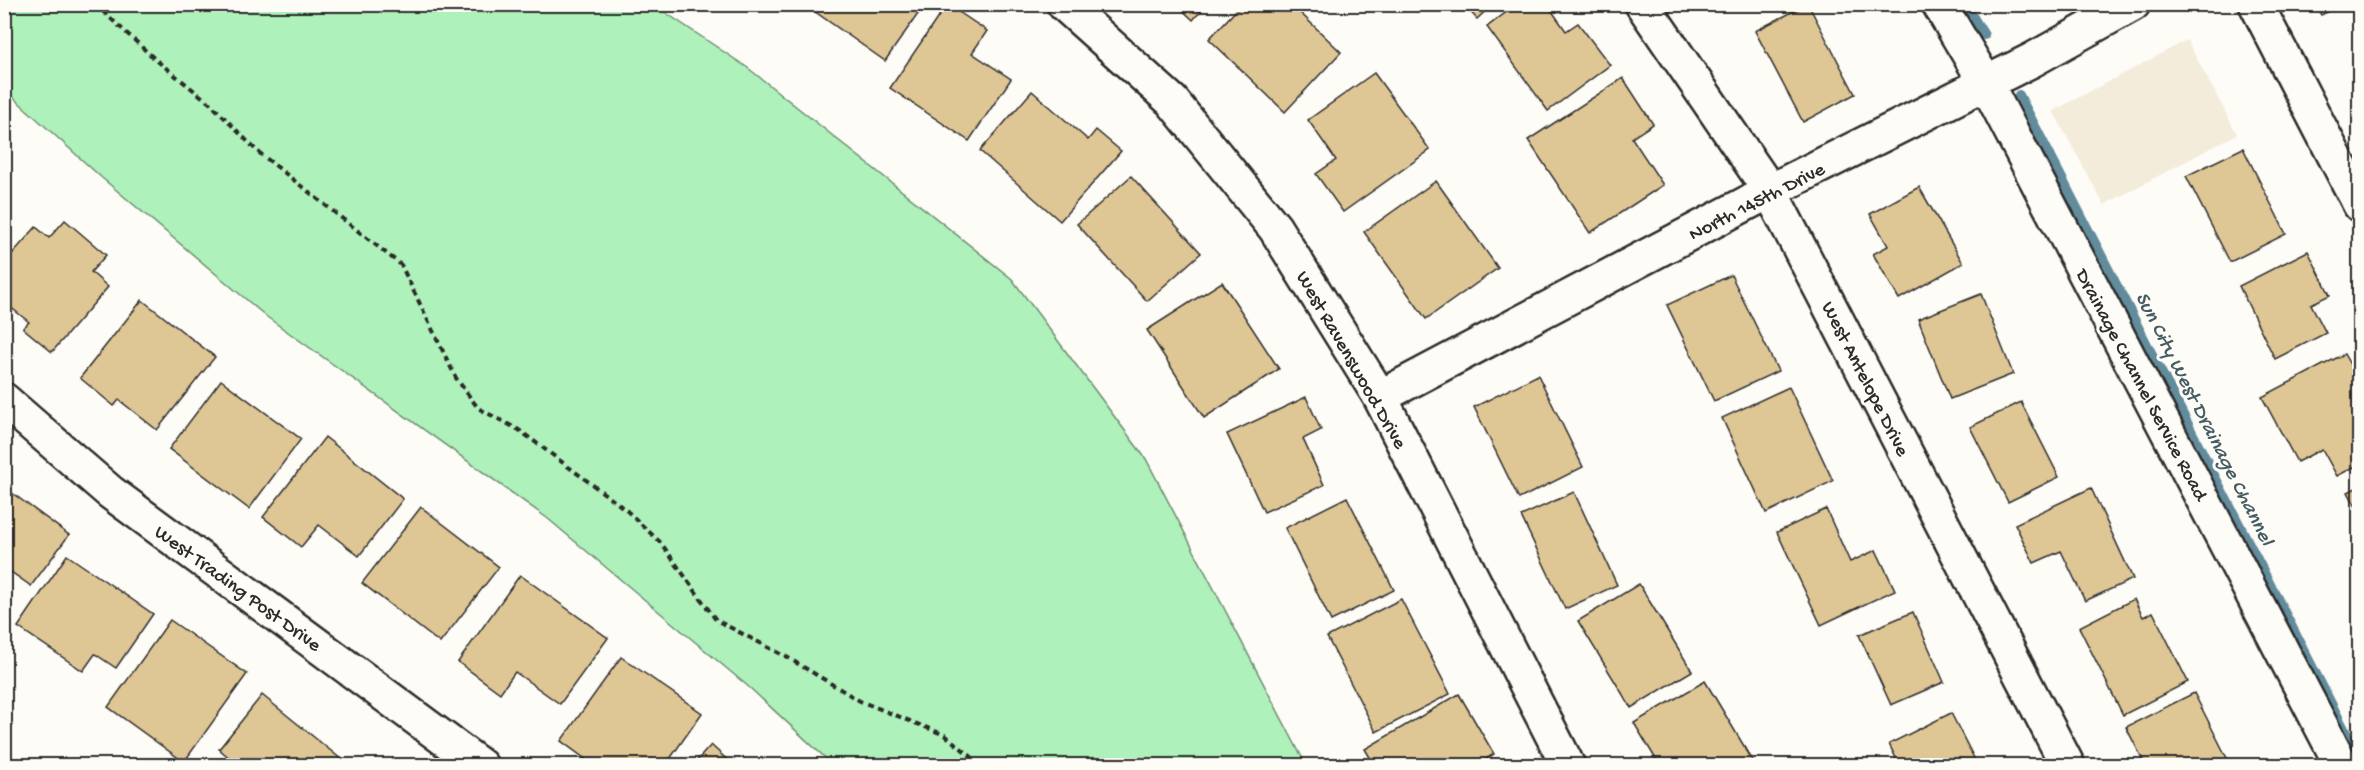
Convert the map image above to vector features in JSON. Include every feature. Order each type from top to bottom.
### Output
[{"type":"street","name":"West Ravenswood Drive","points":[[1064,4],[1172,101],[1275,228],[1380,397],[1568,765]]},
{"type":"street","name":"West Antelope Drive","points":[[1642,4],[1770,191],[2068,765]]},
{"type":"street","name":"Drainage Channel Service Road","points":[[1939,4],[1986,83],[2342,765]]},
{"type":"street","name":"North 145th Drive","points":[[1380,397],[1770,191],[2032,60],[2133,4]]},
{"type":"street","points":[[2256,4],[2360,205]]},
{"type":"street","name":"West Trading Post Drive","points":[[4,400],[110,492],[481,765]]},
{"type":"path","points":[[95,4],[156,60],[211,104],[257,151],[400,265],[456,378],[478,408],[519,429],[625,509],[661,543],[716,620],[785,656],[860,701],[945,735],[983,765]]},
{"type":"shaded area","points":[[2187,40],[2237,134],[2104,205],[2053,111]]},
{"type":"green space","points":[[5,4],[654,5],[748,68],[1012,279],[1146,459],[1306,765],[833,765],[750,688],[547,518],[267,317],[102,178],[5,90]]},
{"type":"building","points":[[804,4],[925,4],[885,61]]},
{"type":"building","points":[[947,4],[987,31],[972,53],[1011,79],[969,141],[890,88]]},
{"type":"building","points":[[1176,4],[1207,4],[1193,20]]},
{"type":"building","points":[[1242,4],[1291,4],[1341,52],[1285,112],[1209,39]]},
{"type":"building","points":[[1463,4],[1493,4],[1477,19]]},
{"type":"building","points":[[1517,4],[1547,4],[1566,31],[1578,23],[1610,65],[1548,111],[1487,27]]},
{"type":"building","points":[[1808,4],[1855,94],[1803,122],[1755,31]]},
{"type":"building","points":[[2315,4],[2344,4],[2321,15]]},
{"type":"building","points":[[1374,73],[1430,150],[1343,212],[1316,174],[1336,160],[1308,120]]},
{"type":"building","points":[[1623,78],[1653,124],[1632,138],[1663,185],[1590,233],[1528,140]]},
{"type":"building","points":[[1032,91],[1088,140],[1096,130],[1121,151],[1060,221],[980,151]]},
{"type":"building","points":[[2243,148],[2286,234],[2230,262],[2186,176]]},
{"type":"building","points":[[1131,176],[1201,253],[1147,301],[1077,224]]},
{"type":"building","points":[[1436,181],[1498,268],[1426,319],[1364,232]]},
{"type":"building","points":[[1919,187],[1963,263],[1899,299],[1873,254],[1888,246],[1870,214]]},
{"type":"building","points":[[4,206],[10,211],[4,218]]},
{"type":"building","points":[[65,220],[106,255],[91,272],[108,287],[52,352],[23,328],[29,322],[4,302],[4,263],[36,227],[49,238]]},
{"type":"building","points":[[2308,251],[2330,295],[2311,304],[2326,333],[2275,359],[2239,286]]},
{"type":"building","points":[[1731,275],[1778,371],[1714,401],[1667,305]]},
{"type":"building","points":[[1222,282],[1279,369],[1204,418],[1147,330]]},
{"type":"building","points":[[1981,294],[2013,374],[1950,399],[1918,319]]},
{"type":"building","points":[[142,300],[215,357],[157,430],[119,400],[114,406],[80,378]]},
{"type":"building","points":[[2344,354],[2360,382],[2360,464],[2337,476],[2322,449],[2297,462],[2262,397]]},
{"type":"building","points":[[1538,375],[1583,467],[1519,499],[1474,407]]},
{"type":"building","points":[[221,380],[301,439],[249,509],[169,449]]},
{"type":"building","points":[[1789,387],[1833,481],[1766,513],[1722,418]]},
{"type":"building","points":[[1306,397],[1321,430],[1303,439],[1324,485],[1264,512],[1227,434]]},
{"type":"building","points":[[2021,402],[2059,477],[2008,502],[1970,427]]},
{"type":"building","points":[[325,437],[403,499],[359,556],[319,525],[301,547],[263,517]]},
{"type":"building","points":[[2360,486],[2360,514],[2348,492]]},
{"type":"building","points":[[4,487],[69,535],[31,586],[4,567]]},
{"type":"building","points":[[2091,488],[2133,579],[2085,601],[2061,551],[2034,563],[2015,524]]},
{"type":"building","points":[[1574,492],[1617,585],[1565,609],[1521,516]]},
{"type":"building","points":[[1347,497],[1394,590],[1331,621],[1285,528]]},
{"type":"building","points":[[421,507],[499,567],[440,643],[362,583]]},
{"type":"building","points":[[1826,509],[1850,562],[1876,550],[1895,590],[1821,625],[1777,532]]},
{"type":"building","points":[[67,555],[153,614],[116,668],[95,654],[83,671],[18,627]]},
{"type":"building","points":[[520,575],[608,638],[560,704],[515,672],[500,693],[458,662]]},
{"type":"building","points":[[1639,584],[1692,671],[1631,708],[1578,621]]},
{"type":"building","points":[[1401,599],[1450,694],[1376,732],[1327,637]]},
{"type":"building","points":[[2134,599],[2143,617],[2153,612],[2188,682],[2123,715],[2079,627]]},
{"type":"building","points":[[1913,612],[1944,682],[1891,705],[1859,635]]},
{"type":"building","points":[[170,620],[247,674],[184,762],[108,707]]},
{"type":"building","points":[[621,657],[702,713],[665,766],[595,766],[561,741]]},
{"type":"building","points":[[1705,681],[1756,766],[1660,766],[1634,723]]},
{"type":"building","points":[[2194,693],[2231,766],[2146,766],[2126,727]]},
{"type":"building","points":[[1459,694],[1494,754],[1475,766],[1375,766],[1365,749]]},
{"type":"building","points":[[262,695],[341,759],[335,766],[239,766],[219,749]]},
{"type":"building","points":[[1951,713],[1978,766],[1900,766],[1889,744]]},
{"type":"building","points":[[711,745],[734,766],[692,766]]},
{"type":"waterway","name":"Sun City West Drainage Channel","points":[[1965,4],[1984,35]]},
{"type":"waterway","name":"Sun City West Drainage Channel","points":[[2019,95],[2360,760]]}]
